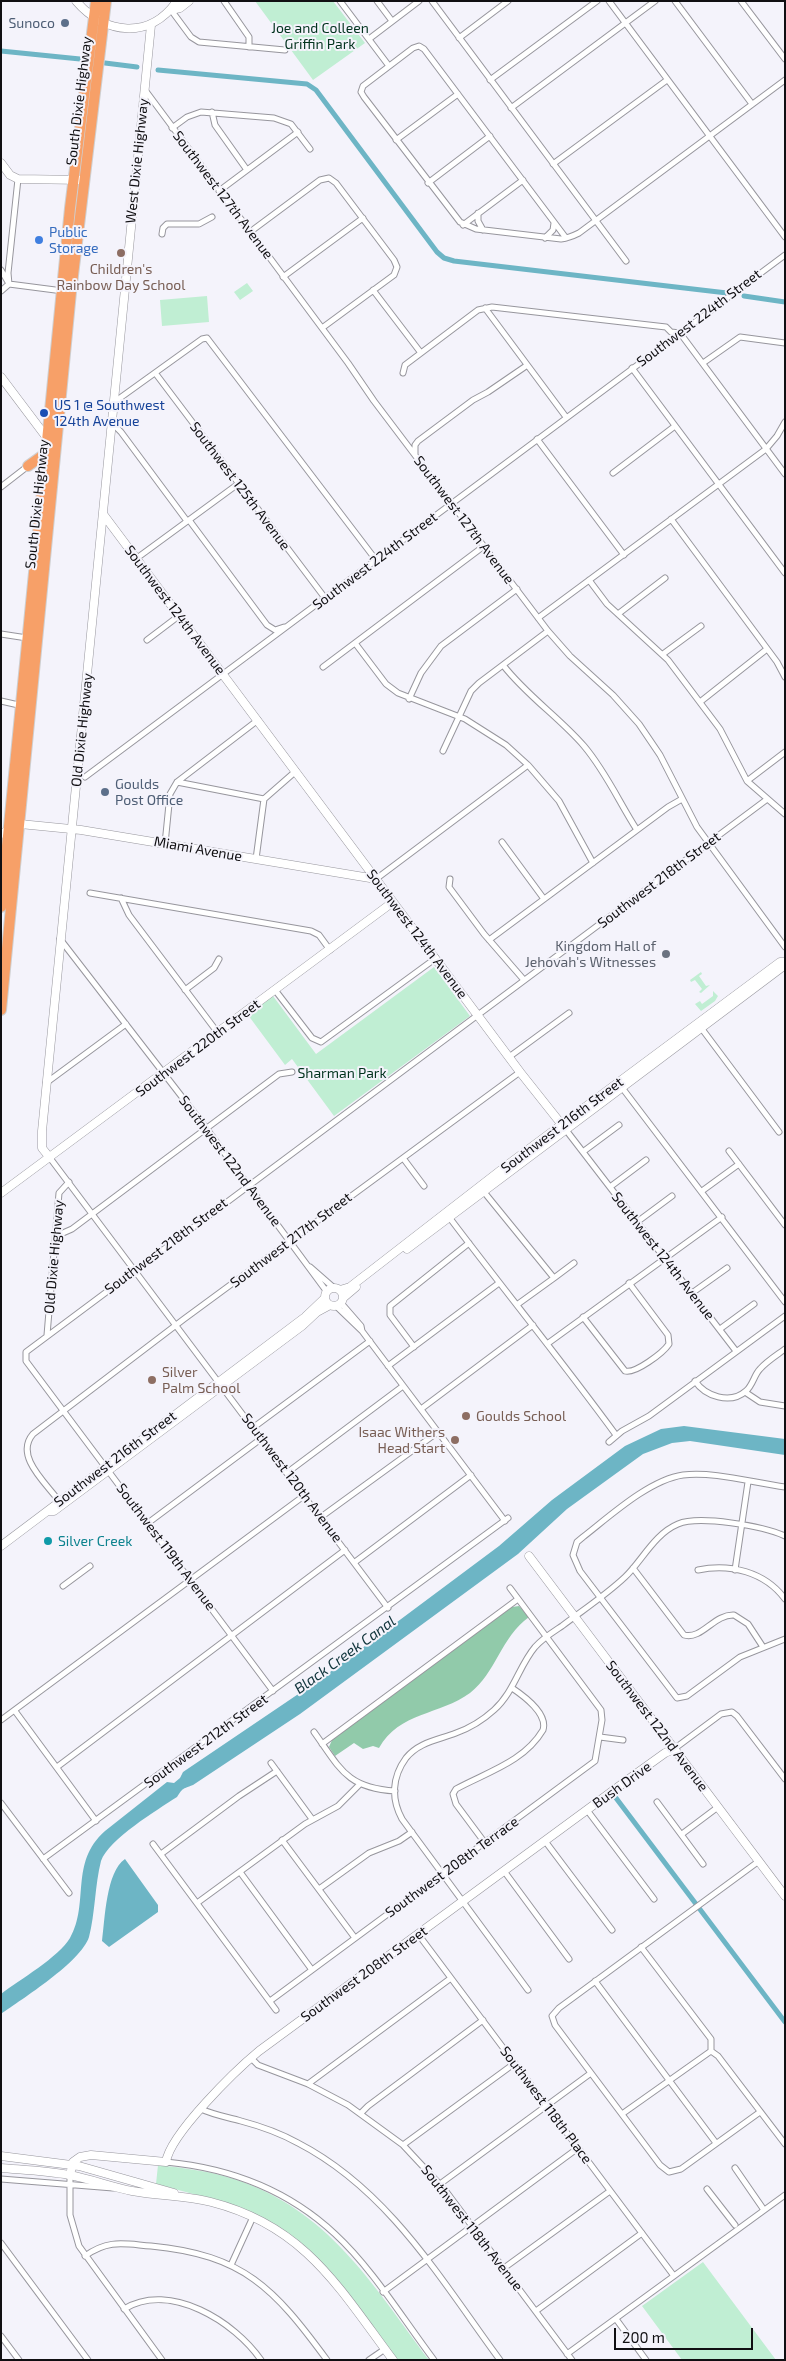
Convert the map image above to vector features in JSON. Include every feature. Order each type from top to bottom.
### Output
[{"type":"highway","name":"South Dixie Highway","points":[[78,180],[94,96],[99,21],[96,1]]},
{"type":"highway","points":[[99,21],[100,1]]},
{"type":"highway","name":"South Dixie Highway","points":[[6,907],[20,824],[28,638],[54,368],[66,291],[78,180],[99,21],[106,1]]},
{"type":"highway","name":"South Dixie Highway","points":[[1,1010],[6,907],[5,831],[39,627],[58,434],[66,291]]},
{"type":"highway","points":[[54,368],[58,381],[53,428],[58,434]]},
{"type":"highway","points":[[28,466],[56,447]]},
{"type":"highway","points":[[28,466],[38,467],[44,473]]},
{"type":"highway","points":[[36,547],[40,555],[35,611],[39,627]]},
{"type":"highway","points":[[15,766],[19,774],[15,816],[20,824]]},
{"type":"highway","points":[[5,831],[14,835],[6,907]]},
{"type":"street","points":[[76,1],[99,21],[137,28],[151,25],[171,10],[178,1]]},
{"type":"street","points":[[171,10],[180,8],[189,1]]},
{"type":"street","points":[[224,1],[250,36],[249,47]]},
{"type":"street","points":[[340,1],[389,66]]},
{"type":"street","points":[[377,1],[392,21]]},
{"type":"street","points":[[369,39],[419,1]]},
{"type":"street","points":[[432,1],[626,261]]},
{"type":"street","points":[[459,38],[508,1]]},
{"type":"street","points":[[490,80],[597,1]]},
{"type":"street","points":[[609,1],[785,237]]},
{"type":"street","points":[[511,108],[655,1]]},
{"type":"street","points":[[675,1],[752,104]]},
{"type":"street","points":[[741,1],[785,59]]},
{"type":"street","points":[[171,10],[191,37],[198,42],[285,50]]},
{"type":"street","name":"West Dixie Highway","points":[[124,298],[151,25]]},
{"type":"street","points":[[566,238],[426,51],[419,46],[413,48],[364,84],[361,90],[364,97],[454,217],[463,225],[483,230],[545,238],[566,238],[579,233],[785,80]]},
{"type":"street","points":[[553,164],[667,80]]},
{"type":"street","name":"Southwest 127th Avenue","points":[[144,90],[416,457],[548,631],[633,716],[660,755],[697,827],[785,947]]},
{"type":"street","points":[[396,140],[458,94]]},
{"type":"street","points":[[172,128],[193,114],[212,112],[274,118],[288,122],[310,148]]},
{"type":"street","points":[[212,112],[214,125],[247,170]]},
{"type":"street","points":[[219,191],[298,132]]},
{"type":"street","points":[[428,183],[490,136]]},
{"type":"street","points":[[1,163],[10,175],[18,179],[78,180]]},
{"type":"street","points":[[250,232],[320,180],[327,177],[336,183],[363,218],[397,267],[394,275],[322,328]]},
{"type":"street","points":[[9,284],[9,261],[18,179]]},
{"type":"street","points":[[463,225],[523,180]]},
{"type":"street","points":[[478,214],[478,221],[483,230]]},
{"type":"street","points":[[162,234],[164,226],[171,222],[195,225],[203,223],[212,217]]},
{"type":"street","points":[[283,277],[363,218]]},
{"type":"street","points":[[545,238],[553,230],[554,223]]},
{"type":"street","name":"Southwest 224th Street","points":[[77,783],[785,255]]},
{"type":"street","points":[[1,266],[9,261]]},
{"type":"street","points":[[1,270],[9,284]]},
{"type":"street","points":[[1,291],[9,284],[66,291]]},
{"type":"street","points":[[374,290],[421,353]]},
{"type":"street","name":"Old Dixie Highway","points":[[50,1158],[45,1154],[41,1145],[46,1084],[124,298]]},
{"type":"street","points":[[403,373],[406,365],[421,353],[478,310],[485,308],[492,307],[666,327],[671,332],[680,333],[785,474]]},
{"type":"street","points":[[485,308],[526,366],[566,417]]},
{"type":"street","points":[[703,363],[740,337],[785,343]]},
{"type":"street","points":[[113,403],[156,374],[202,339],[207,338],[376,560]]},
{"type":"street","points":[[416,457],[414,450],[418,441],[473,400],[526,366]]},
{"type":"street","points":[[632,368],[785,573]]},
{"type":"street","name":"Southwest 125th Avenue","points":[[156,374],[325,598]]},
{"type":"street","points":[[1,377],[47,438]]},
{"type":"street","points":[[538,618],[766,449],[777,436],[785,422]]},
{"type":"street","points":[[112,423],[122,432],[268,627],[275,630],[287,627]]},
{"type":"street","points":[[614,472],[675,426]]},
{"type":"street","points":[[537,439],[624,555]]},
{"type":"street","points":[[2,485],[28,466]]},
{"type":"street","points":[[137,558],[238,484]]},
{"type":"street","name":"Southwest 124th Avenue","points":[[103,514],[520,1072],[584,1151],[736,1351]]},
{"type":"street","points":[[671,519],[767,649],[785,677]]},
{"type":"street","points":[[323,668],[484,546]]},
{"type":"street","points":[[618,614],[665,578]]},
{"type":"street","points":[[589,580],[618,614],[663,654],[727,741],[739,770],[766,800],[785,814]]},
{"type":"street","points":[[409,699],[421,673],[441,646],[517,589]]},
{"type":"street","points":[[147,640],[180,615]]},
{"type":"street","points":[[663,654],[701,626]]},
{"type":"street","points":[[443,751],[471,691],[548,631]]},
{"type":"street","points":[[1,634],[28,638]]},
{"type":"street","points":[[355,643],[386,684],[409,699],[459,716],[506,745],[528,765],[559,801],[593,863]]},
{"type":"street","points":[[700,702],[767,649]]},
{"type":"street","points":[[503,665],[525,691],[569,731],[593,758],[607,778],[637,830]]},
{"type":"street","points":[[1,701],[26,707]]},
{"type":"street","points":[[165,844],[170,794],[177,782],[258,720]]},
{"type":"street","points":[[747,780],[785,752]]},
{"type":"street","points":[[376,879],[528,765]]},
{"type":"street","points":[[78,770],[86,777]]},
{"type":"street","points":[[256,859],[264,799],[296,771]]},
{"type":"street","points":[[177,782],[264,799]]},
{"type":"street","points":[[490,940],[668,807],[682,799]]},
{"type":"street","name":"Southwest 218th Street","points":[[25,1355],[48,1335],[135,1269],[766,800]]},
{"type":"street","points":[[5,831],[20,824]]},
{"type":"street","name":"Miami Avenue","points":[[20,824],[72,829],[376,879]]},
{"type":"street","points":[[502,842],[544,899]]},
{"type":"street","points":[[450,879],[449,887],[524,980]]},
{"type":"street","points":[[90,893],[311,931],[319,935],[330,950]]},
{"type":"street","points":[[122,898],[129,915],[218,1033]]},
{"type":"street","name":"Southwest 220th Street","points":[[1,1193],[393,902]]},
{"type":"street","name":"Southwest 122nd Avenue","points":[[60,939],[206,1128],[307,1265],[370,1341],[507,1520]]},
{"type":"street","points":[[275,990],[317,1042],[326,1040],[436,958]]},
{"type":"street","points":[[185,990],[214,968],[218,959]]},
{"type":"street","name":"Southwest 216th Street","points":[[620,1086],[780,962],[785,964]]},
{"type":"street","name":"Southwest 216th Street","points":[[334,1298],[494,1176],[702,1028],[785,964]]},
{"type":"street","points":[[509,1057],[570,1013]]},
{"type":"street","points":[[46,1084],[126,1024]]},
{"type":"street","points":[[702,1028],[779,1132]]},
{"type":"street","points":[[56,1236],[72,1229],[280,1074],[292,1072]]},
{"type":"street","name":"Southwest 217th Street","points":[[59,1501],[30,1462],[26,1449],[33,1434],[520,1072]]},
{"type":"street","points":[[620,1086],[722,1217],[785,1302]]},
{"type":"street","points":[[584,1151],[619,1124]]},
{"type":"street","name":"Southwest 216th Street","points":[[50,1511],[51,1506],[107,1468],[304,1324],[334,1298],[484,1192],[564,1127]]},
{"type":"street","points":[[729,1151],[785,1225]]},
{"type":"street","name":"Southwest 120th Avenue","points":[[50,1158],[288,1472],[388,1608]]},
{"type":"street","points":[[403,1158],[424,1186]]},
{"type":"street","points":[[610,1187],[646,1160]]},
{"type":"street","points":[[702,1191],[739,1164]]},
{"type":"street","points":[[494,1176],[489,1182],[456,1206],[449,1217],[498,1283],[518,1304],[616,1435]]},
{"type":"street","name":"Old Dixie Highway","points":[[48,1335],[59,1193],[69,1182]]},
{"type":"street","points":[[484,1192],[554,1278]]},
{"type":"street","points":[[637,1222],[672,1196]]},
{"type":"street","points":[[547,1344],[722,1217]]},
{"type":"street","points":[[414,1347],[390,1315],[390,1306],[469,1243]]},
{"type":"street","points":[[518,1304],[574,1263]]},
{"type":"street","name":"Southwest 122nd Avenue","points":[[307,1265],[334,1298]]},
{"type":"street","points":[[692,1293],[727,1268]]},
{"type":"street","points":[[388,1366],[498,1283]]},
{"type":"street","points":[[583,1317],[620,1366],[629,1372],[661,1352],[669,1341],[666,1332],[629,1283]]},
{"type":"street","points":[[720,1329],[754,1304]]},
{"type":"street","points":[[609,1442],[616,1435],[649,1416],[785,1316]]},
{"type":"street","points":[[421,1409],[533,1326]]},
{"type":"street","points":[[254,1427],[370,1341]]},
{"type":"street","points":[[695,1381],[709,1395],[728,1398],[745,1392],[759,1370],[785,1350]]},
{"type":"street","name":"Southwest 119th Avenue","points":[[25,1355],[26,1362],[273,1691]]},
{"type":"street","points":[[288,1472],[403,1386]]},
{"type":"street","points":[[745,1392],[760,1402],[785,1406]]},
{"type":"street","points":[[321,1517],[438,1432]]},
{"type":"street","points":[[148,1523],[262,1438]]},
{"type":"street","name":"Southwest 216th Street","points":[[1,1546],[50,1511],[54,1511],[107,1468]]},
{"type":"street","points":[[355,1562],[471,1475]]},
{"type":"street","points":[[785,1488],[699,1475],[678,1476],[665,1480],[646,1490],[577,1542],[573,1552],[576,1565],[677,1698],[687,1696],[736,1660],[785,1639]]},
{"type":"street","points":[[735,1570],[748,1482]]},
{"type":"street","points":[[1,1720],[304,1495]]},
{"type":"street","name":"Southwest 212th Street","points":[[43,1859],[507,1520]]},
{"type":"street","points":[[528,1990],[462,1902],[398,1810],[394,1791],[400,1770],[414,1751],[431,1741],[458,1732],[476,1723],[495,1709],[512,1688],[534,1648],[633,1568],[661,1535],[676,1525],[701,1520],[768,1530],[785,1536]]},
{"type":"street","points":[[57,1767],[345,1550]]},
{"type":"street","name":"Southwest 122nd Avenue","points":[[529,1556],[785,1896]]},
{"type":"street","points":[[63,1586],[90,1566]]},
{"type":"street","points":[[698,1570],[710,1567],[735,1570],[764,1578],[774,1585],[785,1599]]},
{"type":"street","points":[[633,1568],[684,1635],[693,1635],[720,1618],[734,1615],[748,1624],[763,1647]]},
{"type":"street","name":"Southwest 208th Terrace","points":[[270,2001],[594,1763],[597,1756],[603,1716],[601,1710],[510,1588]]},
{"type":"street","points":[[322,1744],[518,1599]]},
{"type":"street","points":[[485,1843],[455,1802],[454,1792],[494,1772],[515,1758],[540,1736],[545,1724],[527,1699],[512,1688]]},
{"type":"street","points":[[15,1711],[96,1821]]},
{"type":"street","name":"Bush Drive","points":[[587,1810],[721,1714],[732,1712],[785,1779]]},
{"type":"street","points":[[314,1732],[343,1771],[359,1785],[374,1790],[394,1791]]},
{"type":"street","points":[[600,1737],[623,1740]]},
{"type":"street","points":[[271,1763],[312,1819]]},
{"type":"street","points":[[160,1854],[234,1800],[277,1772]]},
{"type":"street","points":[[197,1903],[312,1819],[338,1806],[359,1785]]},
{"type":"street","points":[[657,1802],[703,1864]]},
{"type":"street","points":[[1,1803],[69,1894]]},
{"type":"street","points":[[682,1834],[718,1807]]},
{"type":"street","points":[[587,1810],[654,1899]]},
{"type":"street","name":"Southwest 208th Street","points":[[166,2162],[176,2143],[201,2109],[251,2058],[587,1810]]},
{"type":"street","points":[[318,1889],[369,1853],[399,1841],[412,1832]]},
{"type":"street","points":[[282,1840],[355,1938]]},
{"type":"street","points":[[545,1841],[612,1930]]},
{"type":"street","points":[[153,1844],[276,2010]]},
{"type":"street","points":[[759,1861],[556,2010],[552,2016],[556,2025],[660,2165],[670,2172],[678,2171],[760,2112]]},
{"type":"street","points":[[504,1871],[569,1959]]},
{"type":"street","points":[[240,1872],[312,1970]]},
{"type":"street","name":"Southwest 118th Place","points":[[418,1934],[674,2276]]},
{"type":"street","points":[[641,1947],[710,2039],[711,2051],[718,2056],[785,2144]]},
{"type":"street","points":[[308,2084],[451,1978]]},
{"type":"street","points":[[595,1981],[716,2144]]},
{"type":"street","points":[[361,2113],[483,2020]]},
{"type":"street","points":[[622,2114],[711,2051]]},
{"type":"street","name":"Southwest 118th Avenue","points":[[251,2058],[258,2065],[308,2084],[361,2113],[403,2145],[440,2184],[572,2360]]},
{"type":"street","points":[[403,2145],[515,2063]]},
{"type":"street","points":[[440,2184],[591,2073]]},
{"type":"street","points":[[201,2109],[269,2130],[296,2142],[354,2179],[379,2202],[426,2260],[500,2360]]},
{"type":"street","points":[[383,2292],[578,2148]]},
{"type":"street","points":[[162,2360],[85,2256],[72,2226],[71,2165],[80,2157],[91,2155],[203,2167],[237,2176],[294,2202],[336,2234],[353,2253],[434,2360]]},
{"type":"street","points":[[1,2156],[71,2165],[155,2186],[178,2195]]},
{"type":"street","points":[[1,2168],[70,2175],[119,2188],[178,2195],[223,2205],[274,2227],[314,2258],[329,2274],[393,2360]]},
{"type":"street","points":[[735,2168],[765,2209]]},
{"type":"street","points":[[1,2179],[70,2186],[119,2188]]},
{"type":"street","points":[[707,2189],[735,2225]]},
{"type":"street","points":[[504,2268],[610,2190]]},
{"type":"street","points":[[567,2354],[785,2195]]},
{"type":"street","points":[[230,2265],[253,2217]]},
{"type":"street","points":[[536,2311],[642,2233]]},
{"type":"street","points":[[1,2243],[88,2360]]},
{"type":"street","points":[[85,2256],[104,2245],[118,2243],[186,2251],[230,2265],[255,2279],[278,2298],[327,2360]]},
{"type":"street","points":[[124,2309],[136,2303],[152,2301],[176,2303],[200,2310],[235,2330],[261,2360]]},
{"type":"street","points":[[616,2319],[646,2360]]},
{"type":"street","points":[[1,2336],[19,2360]]},
{"type":"street","points":[[369,2360],[385,2348]]},
{"type":"green space","name":"Joe and Colleen Griffin Park","points":[[255,1],[333,1],[365,43],[313,80]]},
{"type":"green space","points":[[247,283],[253,291],[240,300],[234,292]]},
{"type":"green space","points":[[207,296],[209,322],[162,326],[160,300]]},
{"type":"green space","name":"Sharman Park","points":[[434,967],[470,1016],[334,1116],[292,1059],[285,1065],[248,1015],[273,996],[316,1054]]},
{"type":"green space","points":[[701,972],[702,974],[699,976],[706,986],[710,985],[701,993],[699,992],[702,989],[695,980],[691,982],[690,980]]},
{"type":"green space","points":[[713,991],[718,996],[715,1001],[701,1011],[695,1004],[700,1001],[702,1004],[713,996]]},
{"type":"green space","points":[[519,1606],[529,1617],[512,1634],[486,1676],[470,1693],[446,1706],[421,1715],[397,1727],[387,1736],[379,1748],[373,1746],[363,1749],[354,1743],[335,1756],[329,1747],[332,1740],[495,1618],[512,1607]]},
{"type":"green space","points":[[158,2165],[225,2176],[267,2193],[297,2210],[346,2253],[388,2304],[429,2360],[397,2360],[332,2274],[307,2249],[223,2202],[156,2184]]},
{"type":"green space","points":[[703,2262],[776,2360],[682,2360],[642,2306]]},
{"type":"water","name":"Black Creek Canal","points":[[684,1426],[785,1439],[785,1455],[690,1441],[672,1443],[643,1454],[567,1509],[518,1554],[300,1714],[193,1785],[183,1789],[177,1797],[123,1835],[106,1852],[101,1861],[91,1928],[84,1947],[50,1979],[1,2014],[1,1994],[57,1953],[70,1938],[76,1925],[79,1911],[83,1870],[87,1856],[94,1843],[105,1831],[167,1782],[174,1783],[183,1772],[322,1678],[499,1546],[552,1500],[625,1446],[661,1429]]},
{"type":"water","points":[[125,1859],[158,1905],[158,1912],[109,1947],[102,1941],[110,1885],[119,1865]]},
{"type":"waterway","points":[[1,51],[80,59]]},
{"type":"waterway","points":[[105,63],[137,67]]},
{"type":"waterway","points":[[158,70],[307,84],[316,90],[437,252],[444,258],[454,261],[727,293]]},
{"type":"waterway","points":[[744,296],[785,302]]},
{"type":"waterway","points":[[616,1798],[785,2022]]},
{"type":"place","name":"Sunoco","points":[[65,23]]},
{"type":"place","name":"Public Storage","points":[[39,240]]},
{"type":"place","name":"Children's Rainbow Day School","points":[[121,253]]},
{"type":"place","name":"US 1 @ Southwest 124th Avenue","points":[[44,413]]},
{"type":"place","name":"Goulds Post Office","points":[[105,792]]},
{"type":"place","name":"Kingdom Hall of Jehovah's Witnesses","points":[[666,954]]},
{"type":"place","name":"Silver Palm School","points":[[152,1380]]},
{"type":"place","name":"Goulds School","points":[[466,1416]]},
{"type":"place","name":"Isaac Withers Head Start","points":[[455,1440]]},
{"type":"place","name":"Silver Creek","points":[[48,1541]]}]
